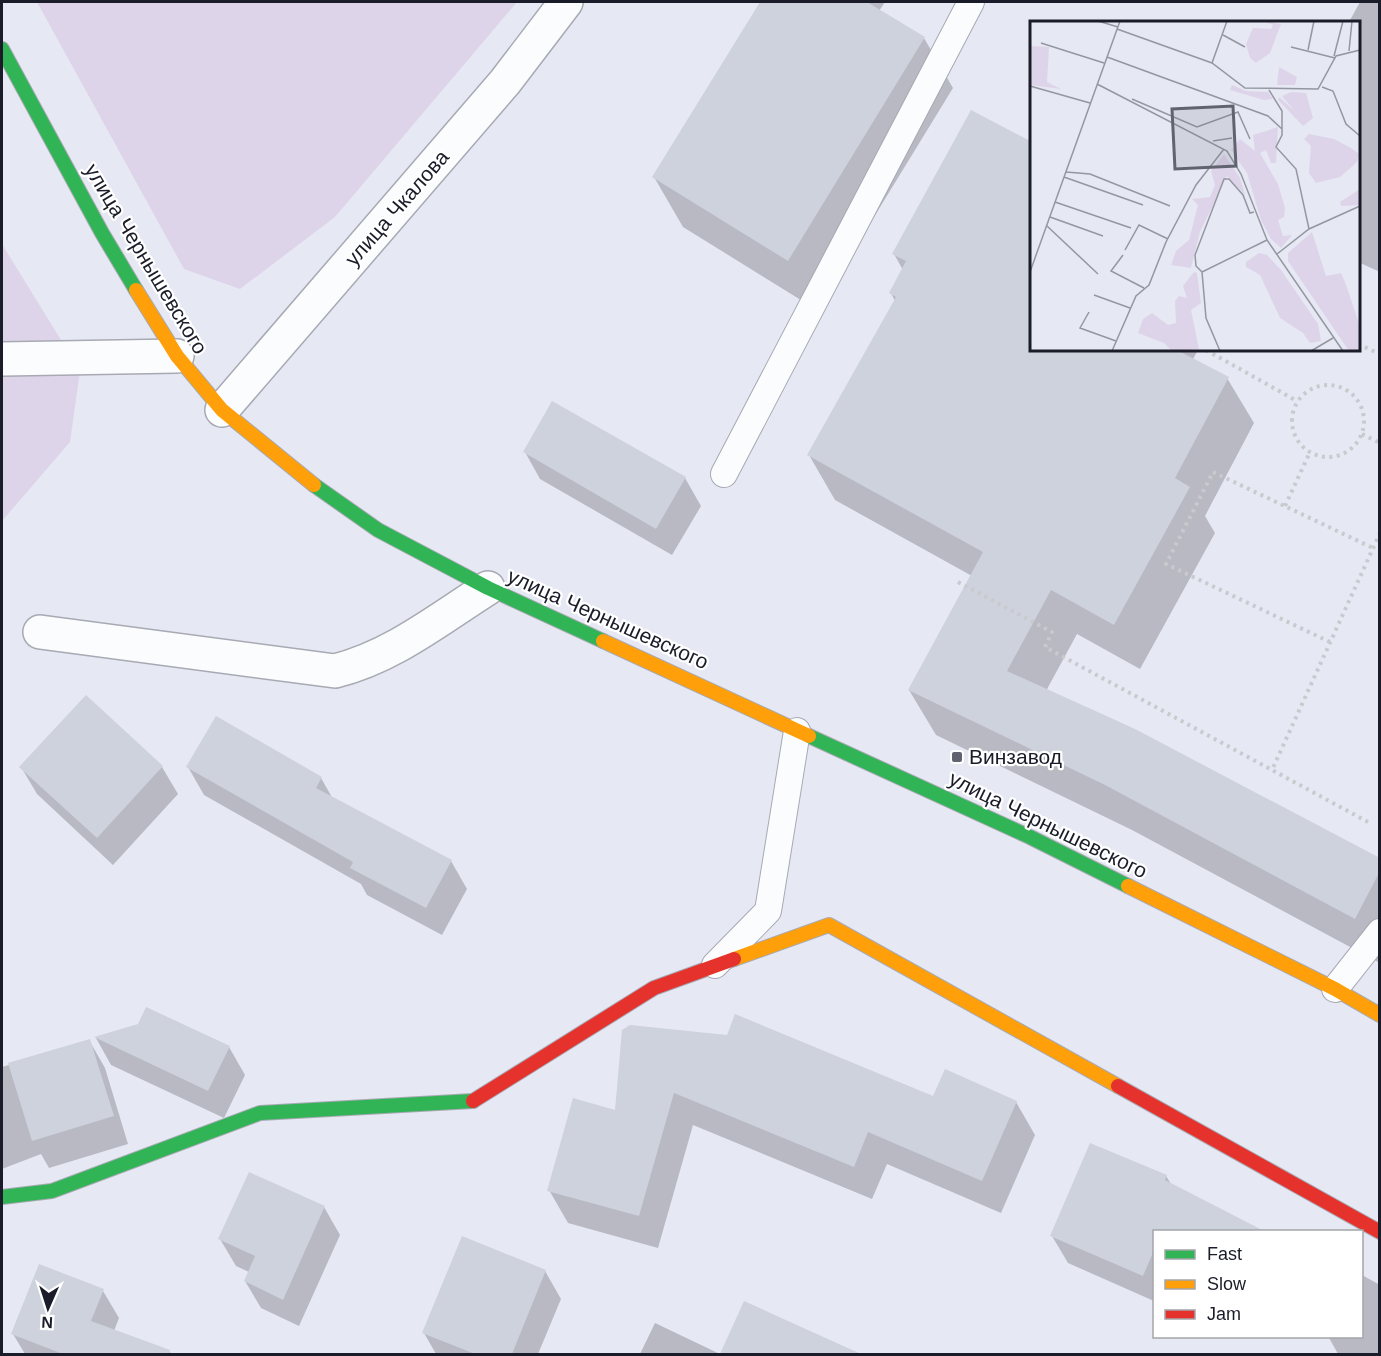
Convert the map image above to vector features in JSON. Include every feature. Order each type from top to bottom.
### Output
[{"type":"main road","name":"улица Чернышевского","points":[[2,49],[102,233],[177,356],[222,410],[293,471],[378,530],[488,588],[709,687],[798,731],[1030,837],[1335,989],[1380,1015]]},
{"type":"main road","points":[[2,1197],[52,1191],[260,1113],[470,1103],[654,988],[829,925],[1380,1232]]},
{"type":"street","name":"улица Чкалова","points":[[222,410],[505,82],[566,2]]},
{"type":"street","points":[[2,359],[177,356]]},
{"type":"street","points":[[40,632],[335,671],[362,664],[393,649],[488,588]]},
{"type":"lane","points":[[724,474],[972,2]]},
{"type":"lane","points":[[714,967],[768,911],[798,731]]},
{"type":"lane","points":[[1335,989],[1380,932]]},
{"type":"path","points":[[1360,344],[1380,354]]},
{"type":"path","points":[[1208,351],[1297,401]]},
{"type":"path","points":[[1322,385],[1342,387],[1358,399],[1365,419],[1362,434],[1355,446],[1338,456],[1328,458],[1310,452],[1296,439],[1292,430],[1291,421],[1297,401],[1312,388],[1322,385]]},
{"type":"path","points":[[1362,434],[1380,443]]},
{"type":"path","points":[[1285,506],[1310,452]]},
{"type":"path","points":[[1330,642],[1166,564],[1214,472],[1373,548]]},
{"type":"path","points":[[1272,770],[1380,533]]},
{"type":"path","points":[[958,582],[1052,632],[1045,647],[1368,822]]},
{"type":"shaded area","points":[[37,2],[517,2],[335,217],[240,289],[184,269]]},
{"type":"shaded area","points":[[2,244],[80,371],[70,442],[2,521]]},
{"type":"building","points":[[760,2],[867,2],[925,37],[788,261],[652,177]]},
{"type":"building","points":[[971,110],[1030,141],[1030,351],[1179,351],[1229,377],[1175,478],[1190,487],[1114,625],[1051,590],[1007,671],[1135,729],[1380,858],[1380,871],[1355,919],[1105,785],[908,690],[983,552],[807,455],[896,297],[889,293],[906,261],[892,254]]},
{"type":"building","points":[[552,401],[686,477],[656,529],[523,452]]},
{"type":"building","points":[[86,695],[163,766],[97,838],[19,767]]},
{"type":"building","points":[[216,716],[322,777],[316,788],[452,860],[426,908],[350,868],[353,862],[186,767]]},
{"type":"building","points":[[146,1007],[230,1046],[208,1091],[94,1037],[138,1024]]},
{"type":"building","points":[[735,1014],[933,1096],[945,1069],[1017,1101],[982,1181],[868,1132],[854,1167],[674,1093],[639,1216],[547,1191],[573,1098],[615,1110],[622,1030],[630,1025],[727,1035]]},
{"type":"building","points":[[90,1039],[114,1116],[32,1141],[8,1063]]},
{"type":"building","points":[[1090,1143],[1167,1175],[1165,1180],[1262,1230],[1153,1230],[1153,1253],[1143,1276],[1050,1236]]},
{"type":"building","points":[[249,1172],[325,1206],[283,1300],[244,1281],[255,1256],[218,1239]]},
{"type":"building","points":[[462,1236],[546,1270],[512,1354],[475,1354],[422,1333]]},
{"type":"building","points":[[39,1264],[104,1289],[91,1321],[170,1350],[169,1354],[63,1354],[11,1334]]},
{"type":"building","points":[[744,1301],[861,1354],[720,1354]]},
{"type":"traffic: fast","points":[[2,49],[102,233],[136,290]]},
{"type":"traffic: fast","points":[[314,485],[378,530],[488,588],[603,641]]},
{"type":"traffic: fast","points":[[809,736],[1030,837],[1128,886]]},
{"type":"traffic: fast","points":[[2,1197],[52,1191],[260,1113],[473,1101]]},
{"type":"traffic: slow","points":[[136,290],[177,356],[222,410],[314,485]]},
{"type":"traffic: slow","points":[[603,641],[809,736]]},
{"type":"traffic: slow","points":[[1128,886],[1335,989],[1380,1015]]},
{"type":"traffic: slow","points":[[734,959],[829,925],[1118,1086]]},
{"type":"traffic: jam","points":[[473,1101],[654,988],[734,959]]},
{"type":"traffic: jam","points":[[1118,1086],[1380,1232]]},
{"type":"place","name":"Винзавод","points":[[957,757]]}]
